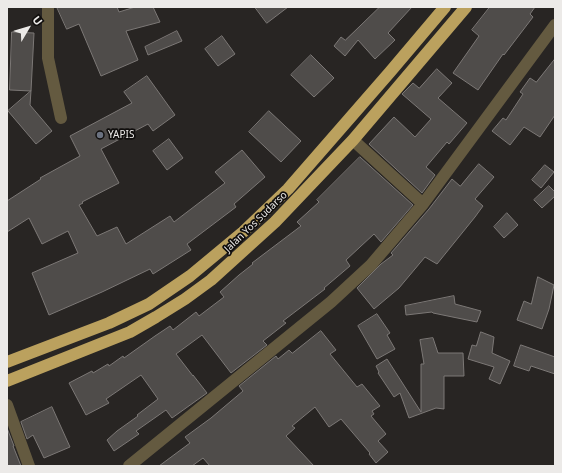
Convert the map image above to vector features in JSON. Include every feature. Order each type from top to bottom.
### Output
[{"type":"highway","name":"Jalan Yos Sudarso","points":[[7,362],[109,323],[148,304],[190,276],[243,232],[288,189],[445,7]]},
{"type":"highway","name":"Jalan Yos Sudarso","points":[[7,381],[130,332],[185,299],[211,280],[275,222],[353,140],[466,7]]},
{"type":"highway","points":[[428,27],[441,37]]},
{"type":"street","points":[[48,7],[48,58],[61,118]]},
{"type":"street","points":[[129,466],[331,302],[371,265],[423,204],[555,25]]},
{"type":"street","points":[[353,140],[423,204]]},
{"type":"street","points":[[7,405],[29,466]]},
{"type":"building","points":[[57,7],[117,7],[119,12],[135,7],[153,7],[160,22],[126,31],[138,60],[101,76],[79,24],[67,29]]},
{"type":"building","points":[[255,7],[288,7],[267,23]]},
{"type":"building","points":[[380,7],[412,7],[388,33],[395,40],[375,59],[358,40],[345,56],[334,46],[341,37],[345,40]]},
{"type":"building","points":[[490,7],[535,7],[530,14],[533,17],[504,55],[503,54],[478,90],[453,73],[479,36],[472,30]]},
{"type":"building","points":[[177,31],[182,41],[148,55],[145,47]]},
{"type":"building","points":[[12,32],[34,33],[31,91],[10,90]]},
{"type":"building","points":[[222,36],[235,54],[218,66],[205,49]]},
{"type":"building","points":[[311,55],[334,78],[314,97],[291,75]]},
{"type":"building","points":[[555,59],[555,115],[540,137],[524,127],[510,145],[492,131],[503,118],[506,120],[523,94],[520,92],[530,78],[536,82]]},
{"type":"building","points":[[437,69],[452,83],[438,98],[467,123],[449,144],[447,142],[426,167],[435,175],[422,193],[369,144],[394,117],[415,137],[431,119],[402,94],[413,83],[419,88]]},
{"type":"building","points":[[147,76],[175,115],[153,131],[148,124],[101,149],[119,183],[79,205],[97,236],[117,227],[126,244],[170,216],[174,222],[225,183],[215,172],[242,150],[265,177],[234,204],[236,207],[187,244],[191,250],[153,274],[150,269],[49,315],[32,273],[78,253],[68,231],[42,244],[29,218],[7,232],[7,201],[41,179],[40,178],[80,156],[70,136],[132,103],[124,92]]},
{"type":"building","points":[[31,91],[30,105],[52,131],[36,144],[8,111]]},
{"type":"building","points":[[269,111],[301,141],[281,162],[249,132]]},
{"type":"building","points":[[169,139],[183,158],[167,170],[153,151]]},
{"type":"building","points":[[360,157],[413,205],[381,242],[374,234],[346,260],[350,266],[324,288],[325,289],[283,321],[286,323],[263,341],[267,345],[231,373],[202,335],[176,354],[207,393],[172,418],[166,410],[136,431],[139,434],[114,451],[107,440],[158,399],[141,375],[106,399],[109,403],[86,415],[69,383],[92,371],[93,373],[108,364],[109,366],[123,356],[124,358],[170,326],[173,330],[196,312],[199,316],[224,297],[220,292],[253,264],[252,263],[301,226],[297,222],[319,202],[317,200]]},
{"type":"building","points":[[479,164],[494,177],[475,199],[483,206],[437,264],[425,257],[399,288],[374,309],[357,288],[381,264],[393,255],[391,253],[429,209],[452,179],[460,186]]},
{"type":"building","points":[[545,165],[554,172],[541,188],[532,180]]},
{"type":"building","points":[[549,186],[555,192],[555,196],[542,208],[534,200]]},
{"type":"building","points":[[507,213],[518,225],[504,238],[494,227]]},
{"type":"building","points":[[538,277],[554,285],[549,309],[542,329],[517,320],[524,301],[531,304]]},
{"type":"building","points":[[454,296],[455,304],[481,311],[477,322],[432,312],[406,315],[405,306]]},
{"type":"building","points":[[377,314],[390,333],[387,335],[395,349],[377,359],[358,326]]},
{"type":"building","points":[[321,331],[336,350],[330,354],[357,387],[362,384],[380,406],[372,411],[374,414],[371,416],[386,434],[378,441],[388,452],[376,463],[369,454],[370,453],[341,419],[329,427],[315,407],[292,426],[295,428],[286,436],[314,466],[210,466],[203,458],[192,466],[159,466],[190,443],[185,437],[211,418],[243,391],[239,386],[276,356],[278,359],[289,350],[292,353]]},
{"type":"building","points":[[481,332],[494,337],[492,353],[510,361],[500,384],[489,379],[494,367],[468,359],[472,345],[476,346]]},
{"type":"building","points":[[433,338],[438,353],[463,353],[464,376],[444,376],[444,409],[436,408],[409,418],[400,393],[394,397],[378,373],[379,372],[376,366],[387,359],[421,412],[421,364],[424,364],[420,340]]},
{"type":"building","points":[[521,345],[555,357],[555,374],[531,366],[529,371],[514,366]]},
{"type":"building","points":[[52,407],[70,447],[44,458],[33,435],[27,439],[21,422]]},
{"type":"building","points":[[7,428],[13,446],[21,466],[7,466]]},
{"type":"place","name":"YAPIS","points":[[100,135]]}]
